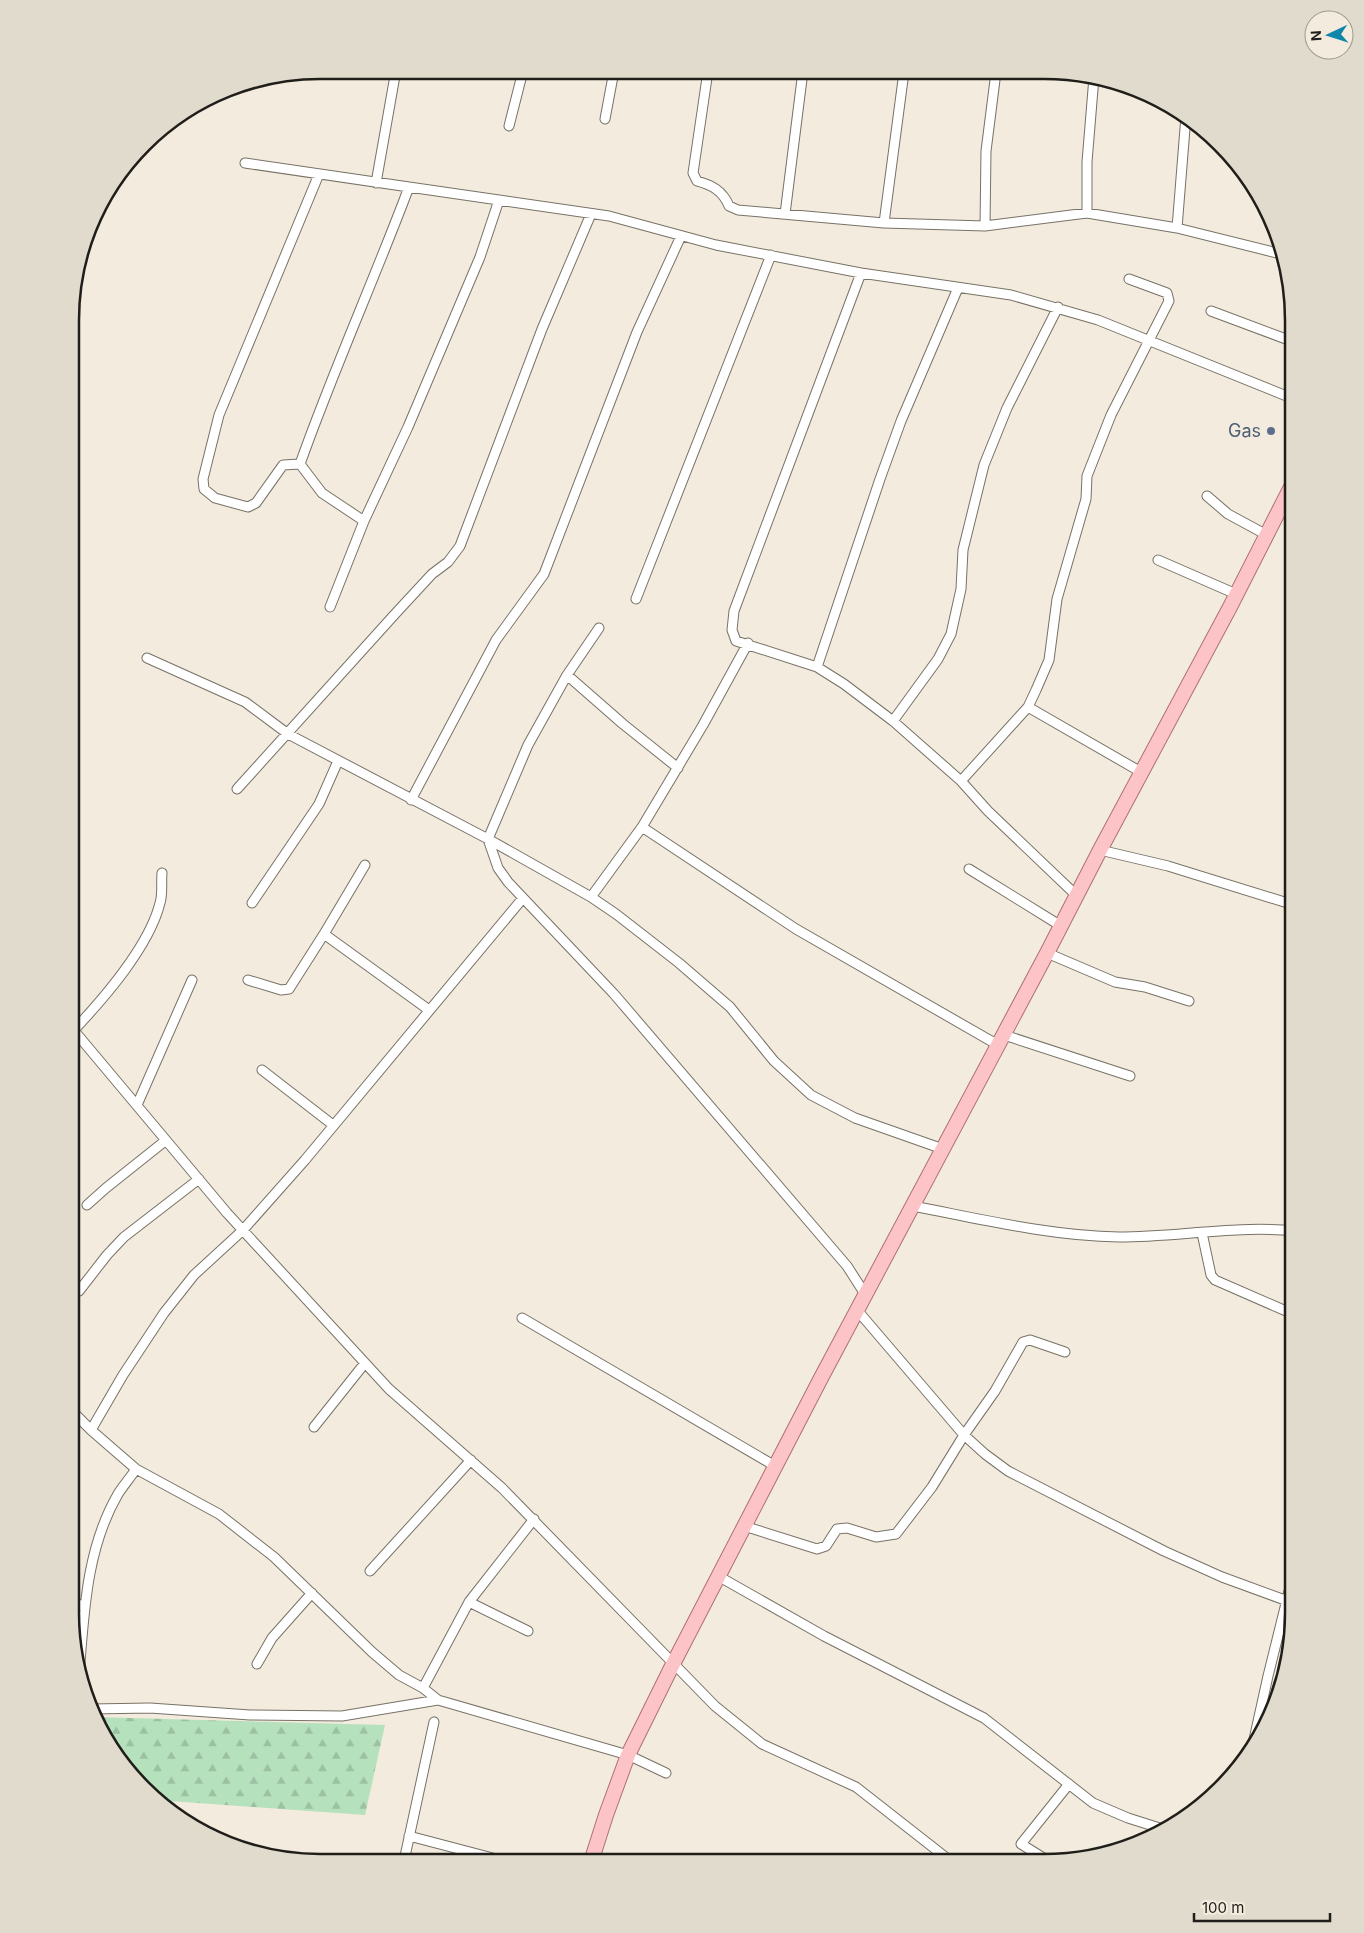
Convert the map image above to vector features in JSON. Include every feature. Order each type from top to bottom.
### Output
[{"type":"main road","points":[[594,1854],[628,1755],[673,1664],[774,1466],[1047,953],[1285,498]]},
{"type":"street","points":[[376,183],[394,79]]},
{"type":"street","points":[[509,126],[521,79]]},
{"type":"street","points":[[605,119],[612,79]]},
{"type":"street","points":[[707,79],[693,173],[697,181],[710,184],[726,196],[729,206],[738,210],[884,223],[985,226],[1087,213],[1177,228],[1275,252]]},
{"type":"street","points":[[785,214],[802,79]]},
{"type":"street","points":[[884,223],[903,79]]},
{"type":"street","points":[[985,226],[986,151],[995,79]]},
{"type":"street","points":[[1087,213],[1087,162],[1093,84]]},
{"type":"street","points":[[1177,228],[1185,125]]},
{"type":"street","points":[[245,162],[376,183],[609,216],[681,236],[861,273],[1011,295],[1098,320],[1285,395]]},
{"type":"street","points":[[300,464],[283,465],[256,502],[248,507],[214,498],[204,490],[205,468],[219,415],[319,174]]},
{"type":"street","points":[[300,464],[324,395],[384,254],[409,187]]},
{"type":"street","points":[[330,606],[364,521],[408,427],[466,291],[500,200]]},
{"type":"street","points":[[237,789],[413,594],[432,574],[448,562],[460,546],[542,329],[591,214]]},
{"type":"street","points":[[411,800],[496,640],[544,574],[637,332],[681,236]]},
{"type":"street","points":[[636,599],[772,255]]},
{"type":"street","points":[[861,273],[734,611],[732,630],[736,640],[817,668],[844,684],[893,721],[961,781],[988,811],[1077,896]]},
{"type":"street","points":[[961,781],[1028,707],[1049,660],[1057,599],[1086,500],[1087,476],[1111,415],[1169,301],[1169,296],[1166,292],[1129,279]]},
{"type":"street","points":[[817,668],[880,478],[901,421],[958,288]]},
{"type":"street","points":[[893,721],[938,660],[951,634],[961,589],[962,550],[984,465],[1007,408],[1058,307]]},
{"type":"street","points":[[1211,312],[1285,339]]},
{"type":"street","points":[[300,464],[322,493],[364,521]]},
{"type":"street","points":[[1207,496],[1228,514],[1266,534]]},
{"type":"street","points":[[1158,560],[1236,594]]},
{"type":"street","points":[[599,628],[567,675],[528,745],[488,839],[498,868],[508,882],[620,1001],[847,1266],[865,1294]]},
{"type":"street","points":[[590,897],[642,827],[678,768],[748,643]]},
{"type":"street","points":[[147,658],[245,702],[288,734],[488,839],[590,897],[616,914],[680,963],[730,1007],[774,1061],[811,1095],[855,1118],[942,1149]]},
{"type":"street","points":[[567,675],[623,724],[678,768]]},
{"type":"street","points":[[1028,707],[1141,772]]},
{"type":"street","points":[[252,903],[320,804],[338,761]]},
{"type":"street","points":[[642,827],[796,929],[1001,1040],[1130,1076]]},
{"type":"street","points":[[1100,850],[1168,866],[1285,902]]},
{"type":"street","points":[[248,980],[280,990],[289,989],[364,865]]},
{"type":"street","points":[[969,869],[1061,926]]},
{"type":"street","points":[[79,1021],[108,993],[147,936],[161,903],[162,872]]},
{"type":"street","points":[[91,1430],[123,1375],[164,1313],[194,1275],[243,1230],[334,1125],[523,898]]},
{"type":"street","points":[[324,934],[429,1010]]},
{"type":"street","points":[[1047,953],[1115,982],[1145,986],[1189,1001]]},
{"type":"street","points":[[137,1105],[192,980]]},
{"type":"street","points":[[79,1036],[243,1230],[389,1389],[471,1460],[534,1519],[715,1706],[762,1744],[856,1787],[942,1854]]},
{"type":"street","points":[[262,1070],[334,1125]]},
{"type":"street","points":[[87,1205],[166,1141]]},
{"type":"street","points":[[79,1290],[124,1237],[199,1179]]},
{"type":"street","points":[[913,1206],[1080,1236],[1120,1237],[1270,1228],[1285,1230]]},
{"type":"street","points":[[1202,1233],[1211,1275],[1215,1280],[1285,1311]]},
{"type":"street","points":[[857,1310],[964,1435],[1008,1471],[1164,1551],[1222,1577],[1285,1600]]},
{"type":"street","points":[[522,1318],[774,1466]]},
{"type":"street","points":[[744,1526],[817,1549],[826,1546],[838,1529],[847,1528],[876,1537],[896,1534],[932,1487],[964,1435],[995,1391],[1023,1342],[1030,1340],[1065,1352]]},
{"type":"street","points":[[314,1427],[365,1363]]},
{"type":"street","points":[[79,1418],[136,1469],[219,1514],[274,1557],[372,1652],[399,1675],[423,1688],[438,1700],[628,1755],[666,1773]]},
{"type":"street","points":[[370,1571],[471,1460]]},
{"type":"street","points":[[81,1645],[84,1606],[94,1554],[105,1519],[118,1494],[136,1469]]},
{"type":"street","points":[[423,1688],[469,1602],[534,1519]]},
{"type":"street","points":[[718,1576],[824,1636],[984,1718],[1093,1803],[1128,1818],[1156,1827]]},
{"type":"street","points":[[257,1664],[272,1638],[312,1593]]},
{"type":"street","points":[[469,1602],[528,1631]]},
{"type":"street","points":[[79,1604],[84,1606]]},
{"type":"street","points":[[1257,1726],[1285,1612]]},
{"type":"street","points":[[99,1709],[150,1708],[250,1715],[342,1716],[438,1700]]},
{"type":"street","points":[[405,1854],[434,1722]]},
{"type":"street","points":[[1037,1854],[1021,1844],[1068,1784]]},
{"type":"street","points":[[409,1836],[478,1854]]},
{"type":"green space","points":[[103,1717],[385,1725],[365,1815],[169,1801],[149,1784],[129,1760],[111,1734]]},
{"type":"place","name":"Gas","points":[[1271,431]]}]
